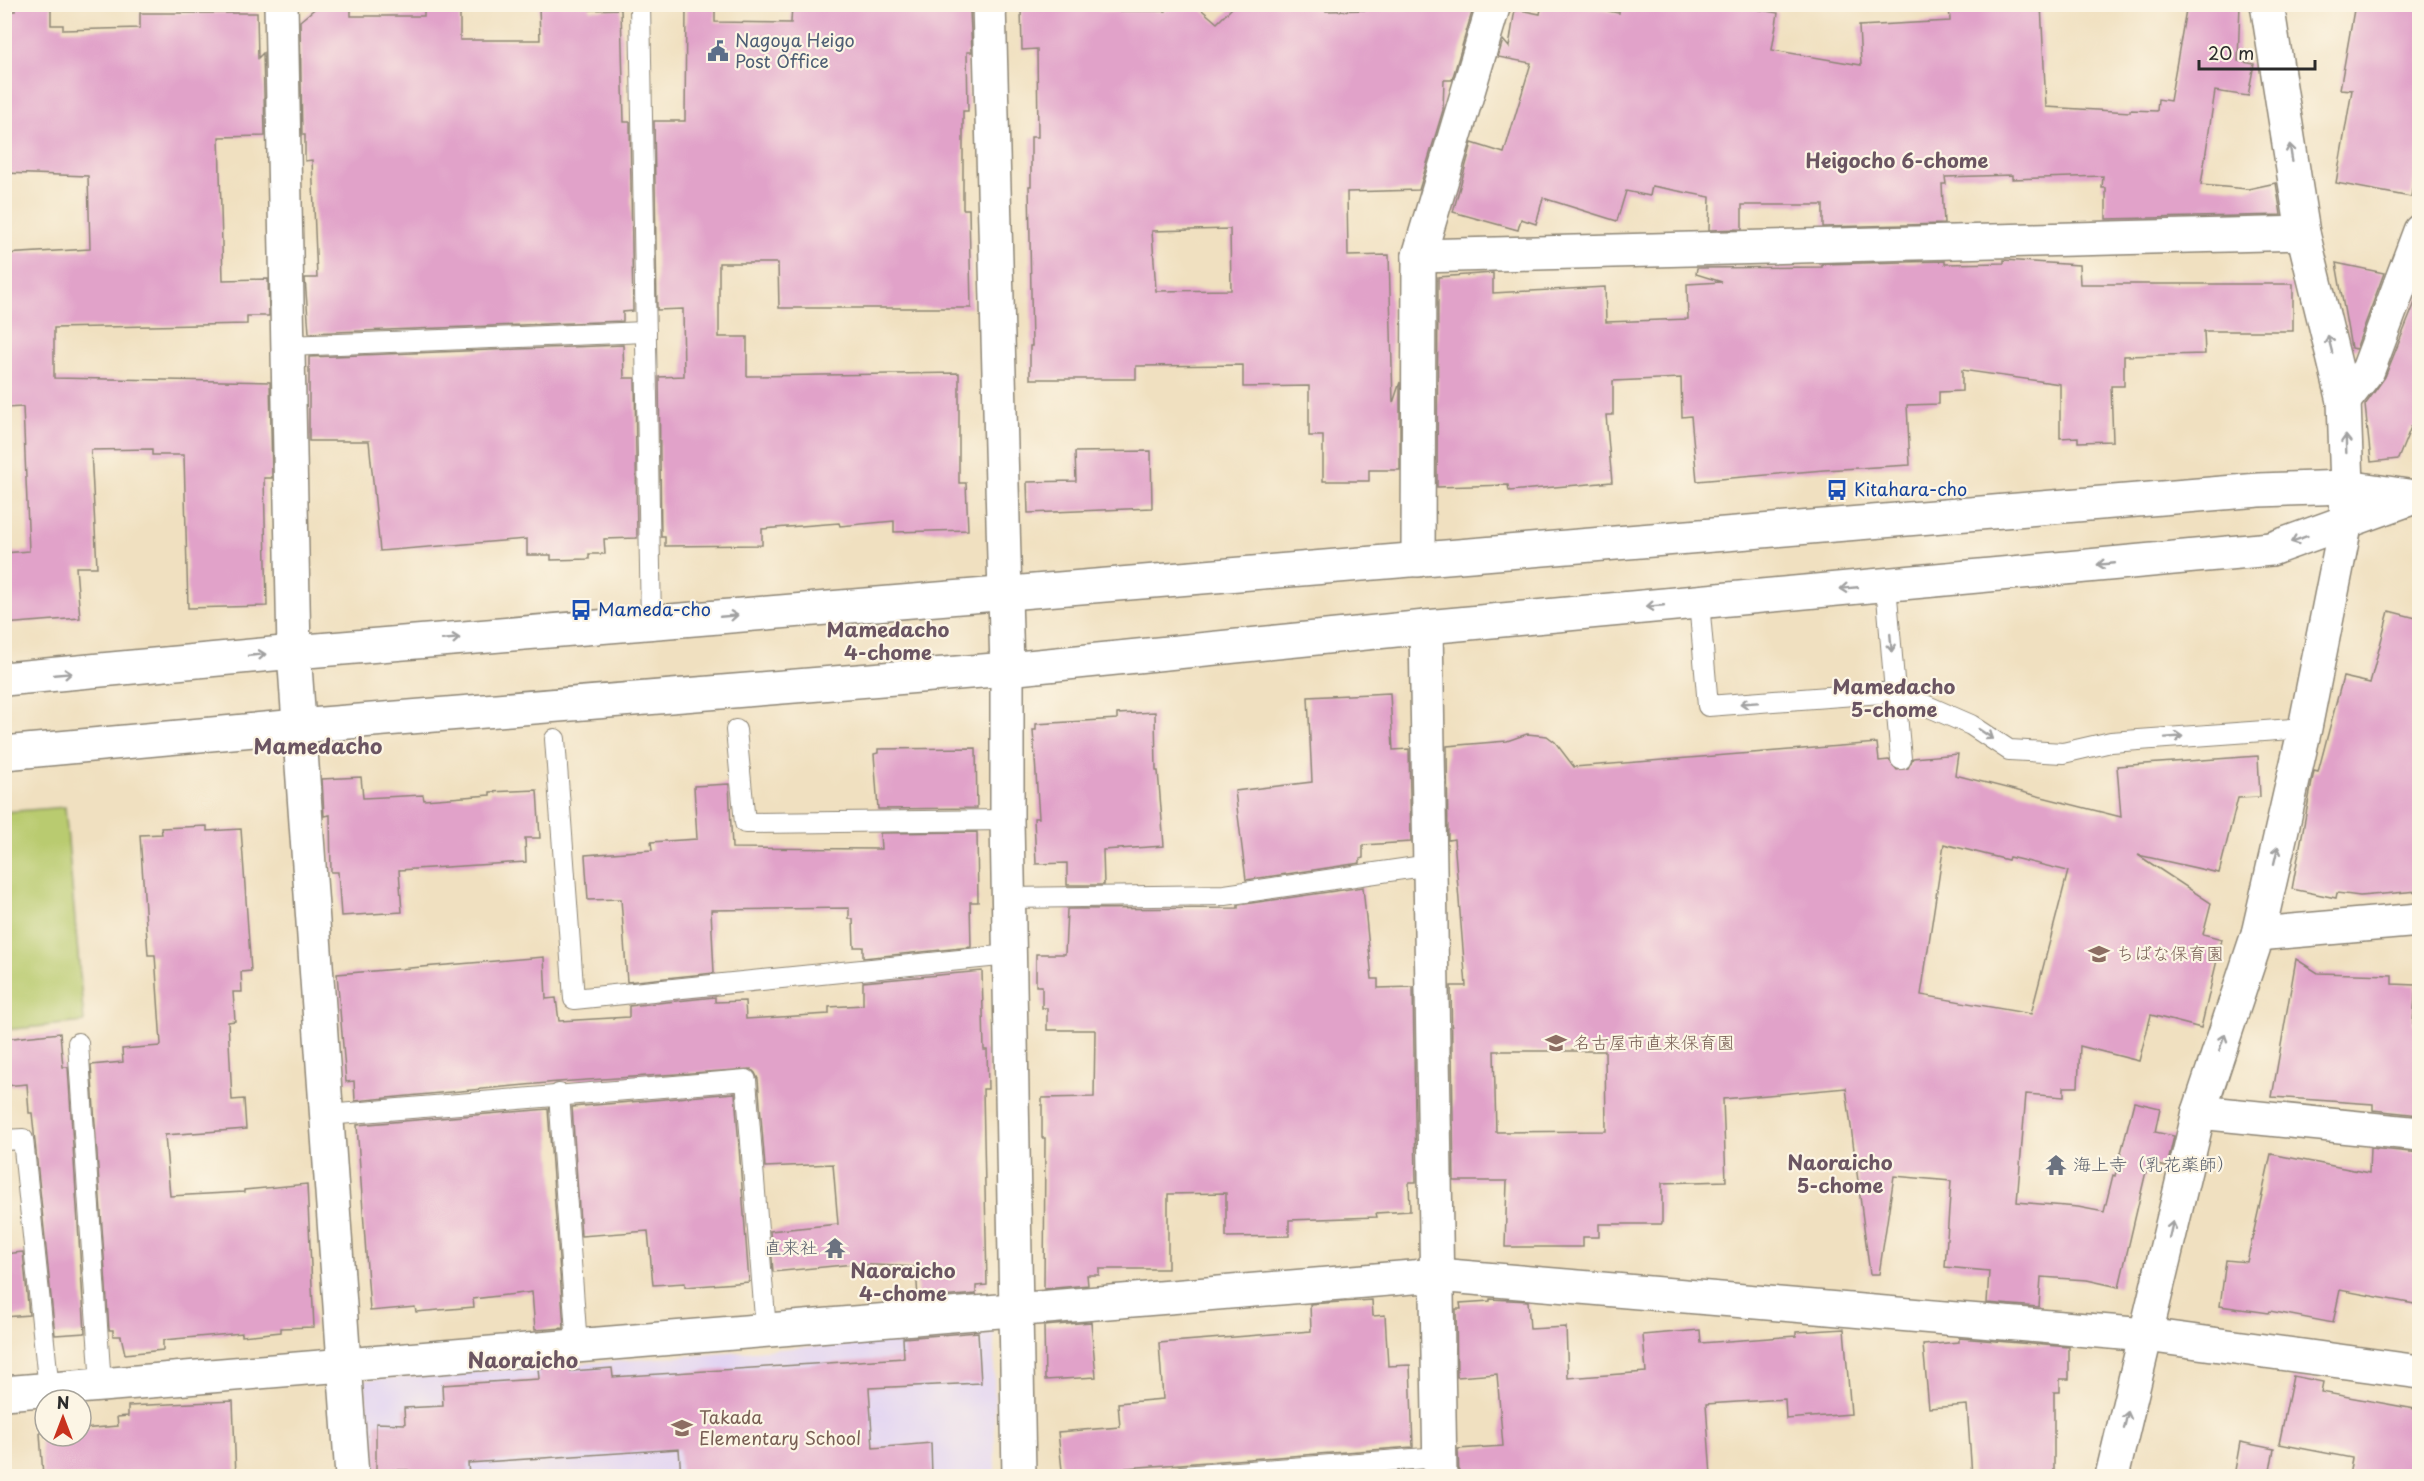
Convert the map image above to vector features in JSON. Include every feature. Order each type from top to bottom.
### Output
[{"type":"street","points":[[281,4],[294,652],[352,1476]]},
{"type":"street","points":[[990,4],[1007,669],[1008,898],[1019,1476]]},
{"type":"street","points":[[1418,560],[1419,256],[1494,4]]},
{"type":"street","points":[[2112,1476],[2199,1112],[2258,934],[2305,728],[2346,521],[2344,401],[2303,233],[2267,4]]},
{"type":"street","points":[[2344,401],[2368,370],[2420,231]]},
{"type":"street","points":[[1419,256],[2303,233]]},
{"type":"street","points":[[4,679],[294,652],[2247,491],[2347,487],[2416,496]]},
{"type":"street","points":[[4,753],[298,726],[1007,669],[1426,627],[2271,549],[2416,496]]},
{"type":"street","points":[[1426,627],[1440,1467]]},
{"type":"street","points":[[2258,934],[2420,920]]},
{"type":"street","points":[[2199,1112],[2420,1134]]},
{"type":"street","points":[[70,1388],[1437,1275],[2146,1335],[2420,1372]]},
{"type":"street","points":[[4,1393],[33,1391]]},
{"type":"lane","points":[[640,4],[651,623]]},
{"type":"lane","points":[[288,346],[646,332]]},
{"type":"lane","points":[[1886,585],[1901,759]]},
{"type":"lane","points":[[1699,602],[1708,706],[1895,692],[1971,725],[2009,750],[2063,753],[2111,742],[2305,728]]},
{"type":"lane","points":[[736,730],[745,823],[1007,820]]},
{"type":"lane","points":[[555,739],[574,999],[1009,955]]},
{"type":"lane","points":[[1008,898],[1225,895],[1430,866]]},
{"type":"lane","points":[[78,1043],[101,1385]]},
{"type":"lane","points":[[327,1115],[746,1080],[766,1330]]},
{"type":"lane","points":[[559,1094],[577,1346]]},
{"type":"lane","points":[[4,1140],[23,1139],[49,1388]]},
{"type":"lane","points":[[1182,1476],[1440,1467]]},
{"type":"shaded area","name":"Takada Elementary School","points":[[994,1333],[995,1476],[372,1476],[365,1380]]},
{"type":"green space","points":[[65,807],[84,1022],[5,1030],[5,812]]},
{"type":"building","points":[[15,4],[51,4],[51,25],[63,25],[63,30],[140,28],[140,13],[257,13],[258,58],[263,53],[265,136],[219,137],[223,280],[268,279],[269,316],[247,316],[247,324],[54,328],[54,378],[270,382],[272,478],[264,478],[267,606],[188,608],[184,455],[152,455],[152,449],[91,450],[97,567],[76,567],[80,618],[4,624],[4,553],[29,551],[23,407],[4,408],[4,254],[90,249],[88,176],[4,173],[4,11],[15,11]]},
{"type":"building","points":[[590,4],[590,10],[621,9],[624,122],[630,122],[633,311],[623,312],[623,321],[309,333],[305,278],[317,278],[312,160],[305,161],[305,135],[302,135],[300,21],[318,6],[351,6],[351,16],[424,16],[424,10],[460,10],[460,40],[540,40],[539,5]]},
{"type":"building","points":[[792,4],[847,4],[846,8],[964,4],[970,12],[972,52],[967,52],[968,111],[963,111],[963,209],[969,209],[971,308],[779,308],[778,263],[719,263],[719,337],[747,337],[747,376],[959,373],[959,483],[966,483],[968,530],[894,532],[894,521],[840,526],[839,523],[762,529],[762,545],[665,546],[665,537],[661,537],[659,377],[684,376],[683,309],[657,310],[654,121],[685,121],[686,5],[715,6],[715,22],[791,23]]},
{"type":"building","points":[[1068,4],[1099,4],[1099,11],[1166,11],[1166,4],[1195,4],[1217,23],[1234,6],[1254,7],[1254,4],[1326,4],[1326,11],[1408,9],[1408,4],[1469,4],[1473,9],[1452,80],[1444,80],[1443,110],[1419,190],[1347,192],[1348,256],[1389,255],[1393,403],[1400,382],[1400,470],[1369,470],[1369,481],[1323,481],[1323,436],[1309,436],[1309,386],[1243,387],[1243,365],[1136,366],[1136,379],[1030,379],[1030,346],[1032,346],[1029,186],[1031,186],[1031,137],[1038,137],[1037,49],[1022,50],[1021,9],[1068,7]],"holes":[[[1230,229],[1231,290],[1156,291],[1152,231]]]},
{"type":"building","points":[[1542,4],[1572,4],[1619,13],[1620,4],[1690,8],[1691,4],[1727,4],[1778,13],[1772,50],[1861,65],[1859,26],[1950,21],[1949,4],[2041,4],[2046,107],[2130,112],[2130,110],[2157,111],[2158,99],[2170,101],[2187,4],[2240,4],[2238,61],[2254,64],[2248,96],[2215,91],[2201,185],[2248,189],[2276,183],[2281,215],[2106,219],[2106,188],[2102,188],[2103,176],[2012,179],[2012,175],[1945,177],[1946,184],[1942,184],[1944,224],[1823,227],[1823,205],[1742,205],[1742,229],[1709,230],[1710,197],[1652,186],[1650,196],[1626,191],[1617,221],[1543,198],[1536,224],[1521,219],[1518,230],[1453,212],[1472,143],[1504,153],[1531,63],[1498,57],[1503,40],[1509,47],[1515,9],[1540,14]]},
{"type":"building","points":[[2355,4],[2420,4],[2420,147],[2411,197],[2336,183],[2352,90],[2340,89]]},
{"type":"building","points":[[2004,260],[2079,265],[2080,284],[2293,284],[2293,331],[2204,331],[2205,354],[2124,356],[2124,386],[2111,386],[2113,441],[2078,442],[2078,437],[2060,438],[2060,384],[1962,370],[1962,391],[1939,392],[1939,404],[1907,405],[1910,465],[1697,481],[1691,416],[1682,417],[1681,378],[1613,381],[1613,415],[1606,415],[1612,482],[1509,491],[1508,485],[1437,487],[1438,277],[1493,273],[1493,293],[1605,287],[1606,322],[1688,319],[1687,284],[1722,282],[1696,274],[1697,268],[1822,267],[1822,264],[1945,261],[1945,264],[2004,263]]},
{"type":"building","points":[[2336,263],[2384,273],[2356,349],[2351,348]]},
{"type":"building","points":[[2420,290],[2420,431],[2411,427],[2398,459],[2371,462],[2365,405],[2385,377]]},
{"type":"building","points":[[623,345],[624,378],[635,378],[637,538],[604,539],[605,554],[589,554],[589,559],[551,560],[551,555],[527,555],[527,539],[380,551],[369,441],[309,441],[309,357]]},
{"type":"building","points":[[1151,451],[1152,508],[1028,513],[1027,482],[1076,481],[1075,452]]},
{"type":"building","points":[[2389,611],[2420,619],[2420,861],[2415,861],[2418,891],[2360,896],[2337,893],[2336,898],[2292,889],[2314,771],[2318,772],[2343,677],[2370,683]]},
{"type":"building","points":[[1390,693],[1393,750],[1409,749],[1411,842],[1363,845],[1363,858],[1360,859],[1360,863],[1246,880],[1235,791],[1312,782],[1308,697]]},
{"type":"building","points":[[1155,712],[1156,771],[1158,771],[1164,846],[1103,850],[1104,885],[1067,885],[1067,863],[1036,864],[1034,818],[1039,818],[1033,730],[1036,730],[1036,724],[1117,719],[1117,714]]},
{"type":"building","points":[[1527,734],[1547,736],[1555,742],[1574,767],[1877,743],[1879,761],[1889,760],[1897,770],[1908,768],[1913,758],[1958,754],[1955,775],[2121,817],[2117,766],[2258,756],[2260,797],[2238,798],[2219,873],[2138,855],[2211,903],[2203,934],[2222,939],[2201,1028],[2151,1015],[2139,1061],[2080,1046],[2078,1087],[2064,1087],[2064,1097],[2026,1094],[2017,1202],[2078,1207],[2104,1212],[2134,1102],[2160,1108],[2155,1132],[2174,1136],[2167,1167],[2148,1163],[2119,1287],[2087,1280],[2041,1277],[2039,1307],[1987,1303],[1989,1271],[1945,1267],[1951,1181],[1894,1176],[1879,1274],[1870,1274],[1846,1088],[1723,1099],[1726,1181],[1662,1183],[1662,1224],[1599,1224],[1599,1237],[1583,1237],[1583,1247],[1505,1247],[1507,1181],[1454,1181],[1451,986],[1466,986],[1454,839],[1448,840],[1447,746],[1507,741]],"holes":[[[1944,844],[2008,860],[2009,857],[2068,871],[2031,1014],[1921,995]],[[1494,1051],[1605,1051],[1606,1131],[1496,1132]]]},
{"type":"building","points":[[976,748],[977,808],[878,809],[874,754],[878,753],[878,749]]},
{"type":"building","points":[[361,777],[363,798],[423,795],[424,800],[490,795],[490,792],[537,790],[540,838],[525,838],[526,862],[399,870],[402,912],[341,916],[338,872],[331,872],[330,815],[324,816],[322,779]]},
{"type":"building","points":[[729,784],[732,848],[881,849],[880,833],[977,832],[978,902],[970,902],[971,947],[863,958],[863,947],[854,947],[853,919],[849,919],[849,908],[711,910],[714,973],[627,982],[621,899],[588,900],[585,855],[652,850],[651,842],[697,839],[694,786]]},
{"type":"building","points":[[207,826],[207,831],[241,829],[251,971],[241,972],[242,992],[233,992],[235,1021],[228,1022],[232,1100],[244,1099],[246,1129],[165,1135],[170,1196],[244,1192],[244,1190],[307,1184],[314,1327],[281,1328],[281,1332],[242,1336],[242,1333],[163,1340],[163,1350],[125,1354],[121,1336],[113,1336],[113,1330],[109,1330],[91,1065],[123,1062],[122,1049],[160,1046],[161,1044],[155,955],[148,955],[140,835],[162,834],[161,828]]},
{"type":"building","points":[[1363,887],[1372,979],[1378,979],[1378,988],[1413,987],[1416,1182],[1409,1182],[1410,1211],[1376,1213],[1377,1217],[1289,1220],[1289,1236],[1226,1237],[1226,1193],[1168,1194],[1168,1269],[1099,1269],[1099,1275],[1087,1275],[1088,1285],[1044,1289],[1045,1138],[1042,1138],[1042,1098],[1094,1097],[1095,1030],[1047,1030],[1047,1008],[1042,1008],[1042,986],[1036,986],[1036,954],[1065,954],[1067,909],[1238,908],[1238,905]]},
{"type":"building","points":[[544,957],[546,999],[556,998],[559,1021],[629,1017],[629,1006],[715,997],[715,1002],[745,1001],[746,1019],[829,1014],[829,1007],[863,1005],[863,982],[982,971],[984,1050],[987,1050],[988,1089],[983,1089],[987,1285],[976,1286],[976,1294],[918,1299],[916,1267],[854,1264],[773,1272],[770,1231],[838,1224],[833,1164],[765,1167],[758,1079],[751,1069],[558,1082],[355,1101],[354,1081],[346,1082],[337,974]]},
{"type":"building","points":[[2296,959],[2318,973],[2392,975],[2392,984],[2416,985],[2413,1024],[2420,1024],[2420,1115],[2373,1110],[2373,1104],[2272,1097]]},
{"type":"building","points":[[60,1033],[63,1067],[68,1067],[85,1333],[55,1335],[32,1113],[29,1113],[27,1084],[4,1086],[4,1039]]},
{"type":"building","points":[[735,1093],[749,1282],[685,1287],[685,1283],[653,1285],[648,1231],[581,1236],[572,1107]]},
{"type":"building","points":[[548,1109],[564,1328],[535,1330],[532,1292],[473,1299],[474,1307],[416,1312],[415,1307],[370,1311],[357,1125]]},
{"type":"building","points":[[2370,1148],[2420,1153],[2420,1305],[2340,1290],[2333,1323],[2270,1311],[2269,1313],[2220,1306],[2226,1260],[2247,1262],[2271,1154],[2369,1173]]},
{"type":"building","points":[[23,1252],[29,1315],[4,1317],[4,1254]]},
{"type":"building","points":[[1490,1299],[1528,1301],[1530,1329],[1566,1327],[1568,1378],[1646,1372],[1643,1335],[1700,1330],[1701,1343],[1796,1336],[1796,1332],[1844,1329],[1851,1414],[1786,1419],[1785,1399],[1706,1404],[1711,1476],[1459,1476],[1458,1449],[1503,1446],[1497,1374],[1457,1377],[1456,1309],[1461,1309],[1460,1303],[1490,1301]]},
{"type":"building","points":[[1372,1300],[1373,1316],[1385,1315],[1388,1366],[1410,1365],[1413,1447],[1126,1468],[1126,1470],[1065,1475],[1065,1470],[1062,1470],[1058,1432],[1120,1427],[1118,1403],[1163,1399],[1159,1343],[1311,1331],[1310,1304]]},
{"type":"building","points":[[1091,1322],[1096,1377],[1045,1380],[1044,1326]]},
{"type":"building","name":"Takada Elementary School","points":[[978,1332],[981,1383],[869,1388],[873,1448],[931,1443],[932,1476],[681,1476],[679,1449],[468,1463],[469,1476],[408,1476],[408,1470],[376,1470],[376,1423],[405,1424],[404,1408],[443,1406],[442,1385],[539,1379],[538,1368],[570,1365],[571,1371],[612,1368],[613,1377],[904,1358],[903,1338]]},
{"type":"building","points":[[1959,1338],[2069,1347],[2069,1379],[2060,1379],[2060,1392],[2054,1392],[2054,1476],[1972,1476],[1967,1405],[1929,1408],[1923,1345],[1959,1342]]},
{"type":"building","points":[[2293,1376],[2323,1382],[2321,1392],[2420,1410],[2420,1436],[2413,1476],[2349,1476],[2352,1458],[2279,1444]]},
{"type":"building","points":[[233,1401],[236,1476],[43,1476],[41,1448],[93,1448],[93,1428],[118,1426],[117,1417],[128,1416],[128,1406]]},
{"type":"building","points":[[2240,1442],[2274,1449],[2269,1476],[2234,1476]]},
{"type":"building","points":[[1421,1470],[1421,1476],[1369,1476],[1369,1474]]},
{"type":"place","name":"Nagoya Heigo Post Office","points":[[718,51]]},
{"type":"place","name":"Kitahara-cho","points":[[1837,490]]},
{"type":"place","name":"Mameda-cho","points":[[581,610]]},
{"type":"place","name":"ちばな保育園","points":[[2099,954]]},
{"type":"place","name":"名古屋市直来保育園","points":[[1556,1043]]},
{"type":"place","name":"海上寺（乳花薬師）","points":[[2056,1165]]},
{"type":"place","name":"直来社","points":[[835,1248]]},
{"type":"place","name":"Takada Elementary School","points":[[682,1428]]},
{"type":"district","name":"Heigocho 6-chome","points":[[1897,161]]},
{"type":"district","name":"Mamedacho 4-chome","points":[[888,642]]},
{"type":"district","name":"Mamedacho 5-chome","points":[[1894,698]]},
{"type":"district","name":"Mamedacho","points":[[318,747]]},
{"type":"district","name":"Naoraicho 5-chome","points":[[1840,1174]]},
{"type":"district","name":"Naoraicho 4-chome","points":[[903,1282]]},
{"type":"district","name":"Naoraicho","points":[[523,1361]]}]
